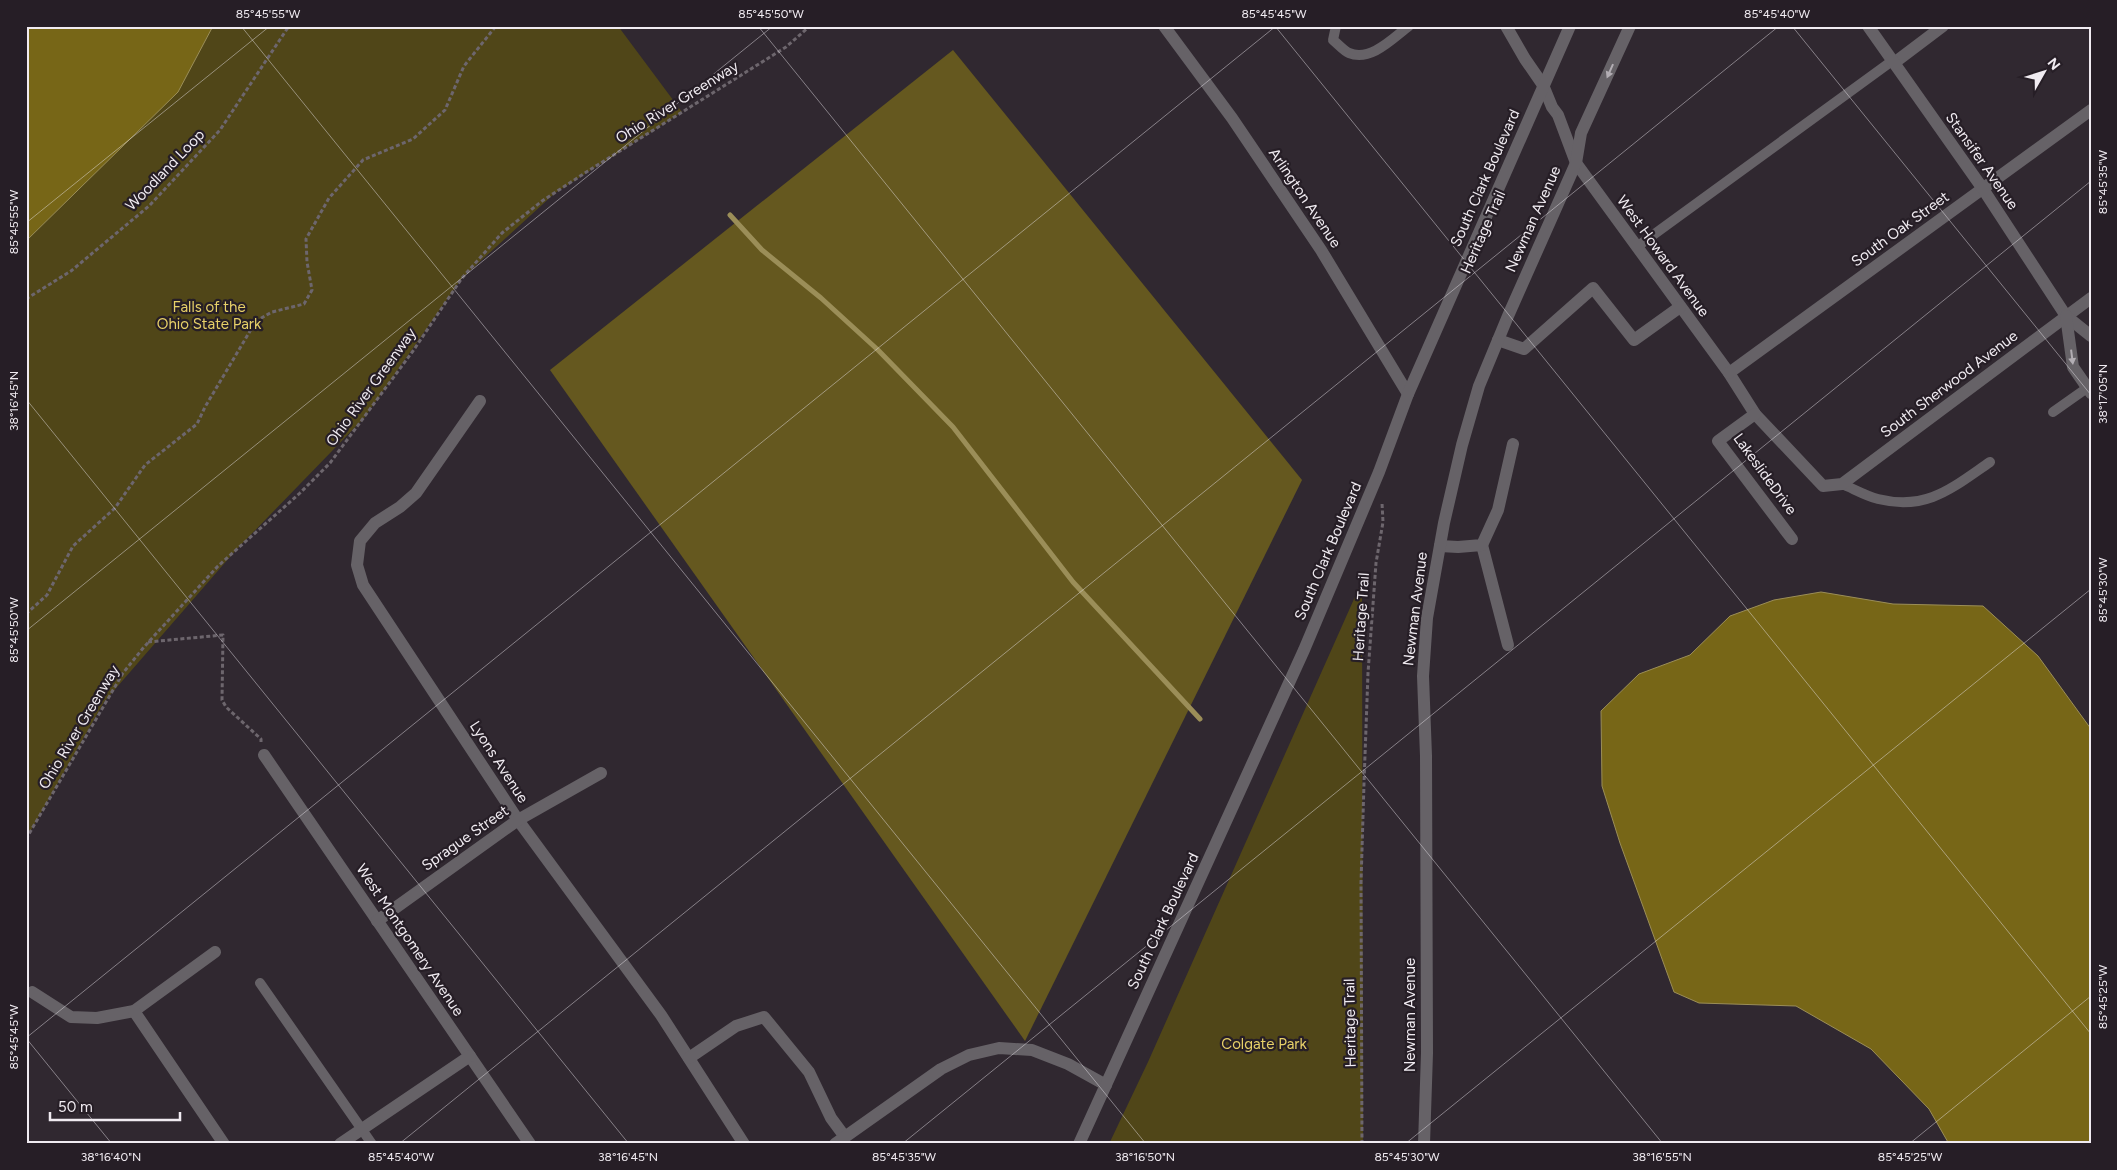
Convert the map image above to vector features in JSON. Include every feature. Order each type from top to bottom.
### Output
[{"type":"street","name":"Arlington Avenue","points":[[1164,26],[1232,118],[1321,250],[1408,394]]},
{"type":"street","name":"West Howard Avenue","points":[[1506,26],[1543,85],[1552,107],[1558,115],[1576,163],[1638,246],[1729,374],[1755,414],[1823,486],[1842,484]]},
{"type":"street","name":"South Clark Boulevard","points":[[1079,1144],[1304,650],[1379,472],[1408,394],[1570,26]]},
{"type":"street","points":[[1576,163],[1581,133],[1630,26]]},
{"type":"street","name":"Stansifer Avenue","points":[[1868,26],[1983,189],[2066,316]]},
{"type":"street","points":[[1893,62],[1943,26]]},
{"type":"street","name":"South Oak Street","points":[[1729,374],[2091,110]]},
{"type":"street","name":"Newman Avenue","points":[[1424,1144],[1427,1034],[1426,756],[1423,676],[1428,618],[1440,546],[1464,437],[1479,386],[1576,163]]},
{"type":"street","points":[[1498,340],[1524,349],[1593,288],[1634,340],[1680,307]]},
{"type":"street","name":"South Sherwood Avenue","points":[[1842,484],[2091,298]]},
{"type":"street","points":[[2066,316],[2091,336]]},
{"type":"street","points":[[2066,316],[2073,367],[2089,390]]},
{"type":"street","name":"Lyons Avenue","points":[[480,401],[416,493],[400,507],[375,523],[360,541],[357,565],[363,585],[518,820],[661,1016],[744,1144]]},
{"type":"street","name":"LakeslideDrive","points":[[1755,414],[1718,441],[1792,539]]},
{"type":"street","points":[[1508,645],[1482,545],[1498,510],[1513,444]]},
{"type":"street","points":[[1440,546],[1482,545]]},
{"type":"street","name":"West Montgomery Avenue","points":[[264,755],[530,1144]]},
{"type":"street","name":"Sprague Street","points":[[377,921],[518,820],[601,772]]},
{"type":"street","points":[[32,992],[71,1017],[97,1018],[134,1011],[215,952]]},
{"type":"street","points":[[134,1011],[224,1144]]},
{"type":"street","points":[[689,1058],[736,1026],[764,1017],[809,1072],[840,1140],[941,1069],[969,1056],[998,1048],[1032,1050],[1068,1064],[1106,1085]]},
{"type":"street","points":[[340,1144],[470,1056]]},
{"type":"lane","points":[[1336,26],[1334,40],[1348,53],[1363,56],[1378,49],[1410,26]]},
{"type":"lane","points":[[1638,246],[1893,62]]},
{"type":"lane","points":[[2053,412],[2089,390]]},
{"type":"lane","points":[[1842,484],[1878,499],[1916,503],[1947,492],[1990,462]]},
{"type":"lane","points":[[260,983],[372,1144]]},
{"type":"path","name":"Woodland Loop","points":[[26,299],[71,271],[149,206],[220,130],[289,26]]},
{"type":"path","points":[[26,614],[48,595],[73,546],[115,508],[146,465],[198,424],[205,407],[256,321],[272,312],[304,304],[312,290],[307,262],[306,239],[329,198],[363,160],[413,139],[445,110],[464,66],[496,26]]},
{"type":"path","name":"Ohio River Greenway","points":[[26,839],[104,702],[123,673],[148,642],[218,566],[300,493],[330,463],[413,351],[462,278],[502,233],[555,193],[778,52],[810,26]]},
{"type":"path","name":"Heritage Trail","points":[[1362,1144],[1361,884],[1364,783],[1368,673],[1376,563],[1383,522],[1382,502]]},
{"type":"path","points":[[148,642],[222,635],[222,700],[226,708],[260,739],[264,755]]},
{"type":"green space","name":"Falls of the Ohio State Park","points":[[213,26],[618,26],[682,112],[555,193],[462,278],[364,418],[236,550],[104,702],[26,839],[26,241],[177,92]]},
{"type":"green space","name":"Colgate Park","points":[[1362,581],[1363,1144],[1109,1144],[1148,1062]]},
{"type":"shaded area","points":[[26,26],[213,26],[178,92],[26,241]]},
{"type":"shaded area","points":[[953,50],[1302,480],[1025,1041],[550,370]]},
{"type":"shaded area","points":[[1821,592],[1893,604],[1983,606],[2038,656],[2091,729],[2091,1144],[1949,1144],[1929,1109],[1871,1049],[1796,1006],[1699,1003],[1674,992],[1620,843],[1602,786],[1601,711],[1639,674],[1690,655],[1730,616],[1774,600]]},
{"type":"waterway","points":[[730,215],[762,250],[821,298],[878,350],[953,427],[1073,582],[1200,719]]}]
